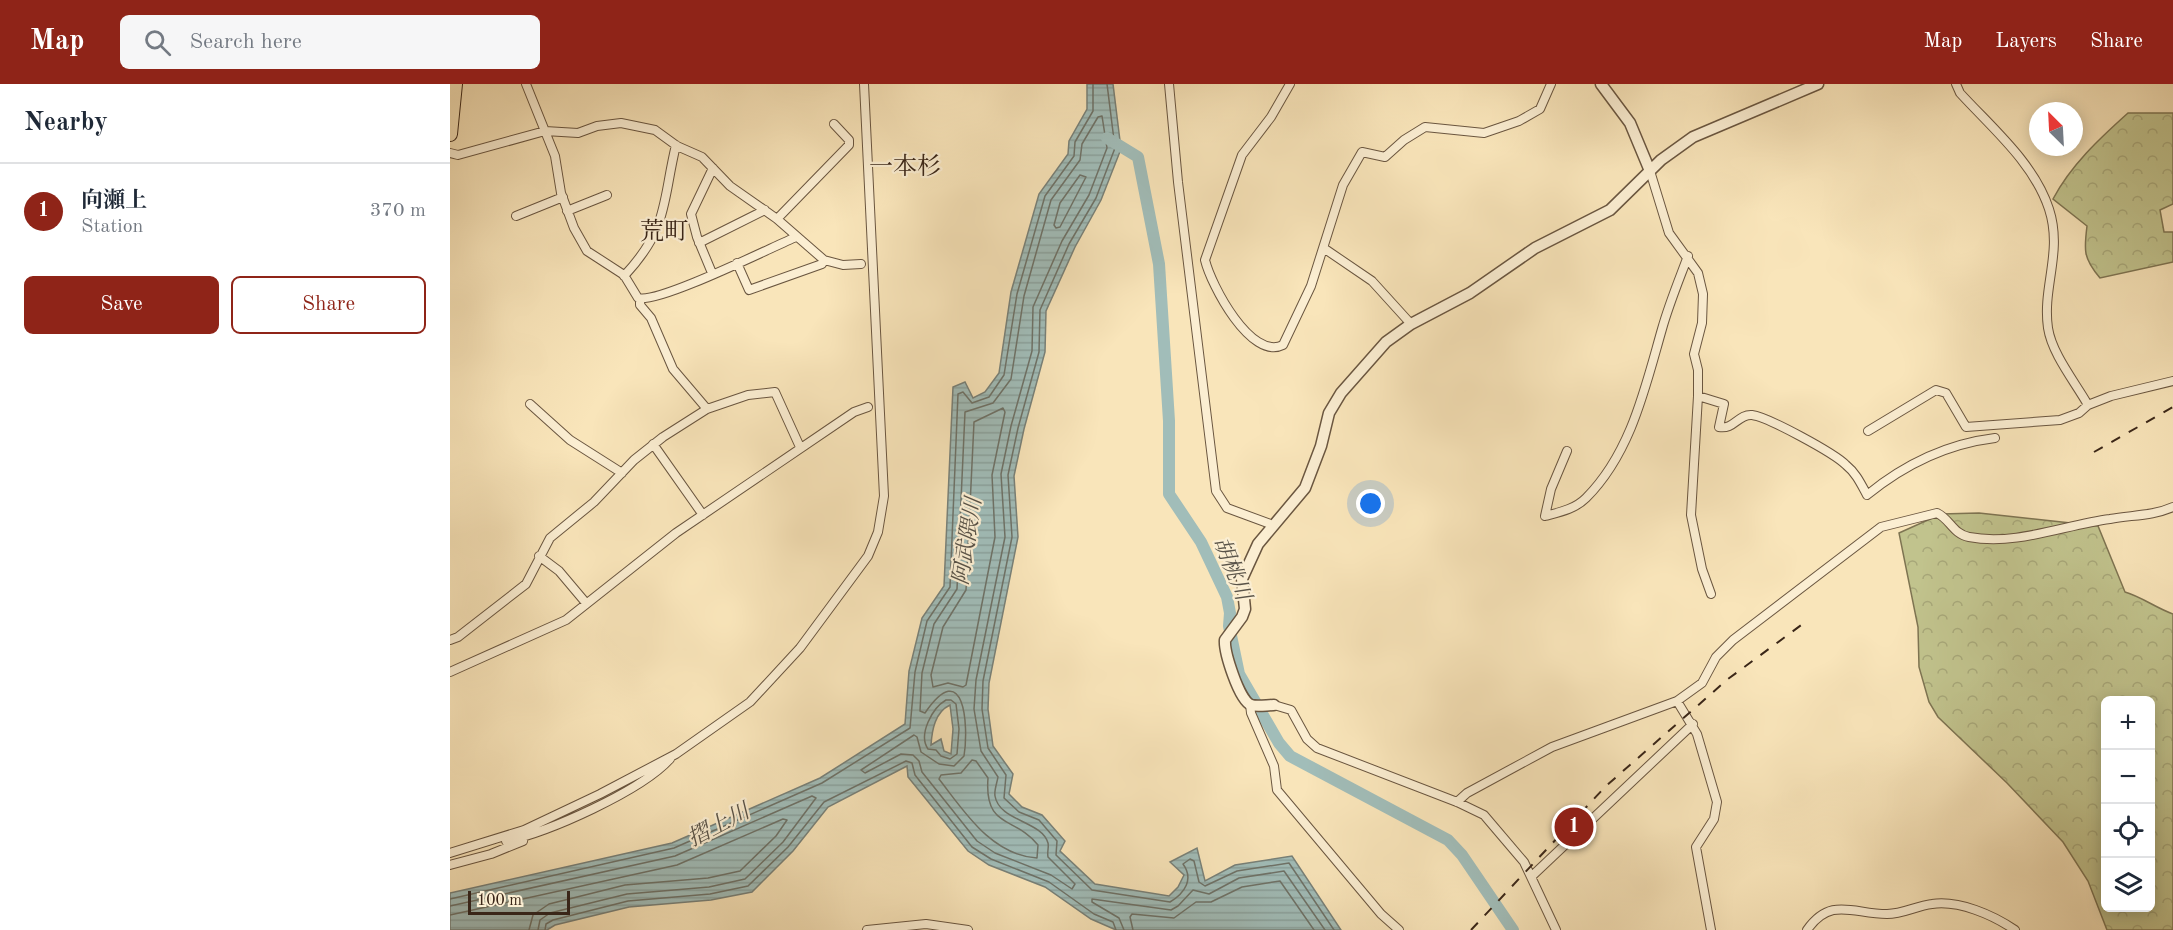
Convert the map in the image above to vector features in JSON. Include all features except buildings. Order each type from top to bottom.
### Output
[{"type":"highway","points":[[450,134],[455,84]]},
{"type":"street","points":[[526,84],[558,163],[562,197],[567,211],[587,251],[624,276],[640,299],[640,305],[650,316],[673,369],[707,409]]},
{"type":"street","points":[[485,844],[546,821],[676,754],[750,702],[800,648],[868,556],[880,526],[884,496],[864,84]]},
{"type":"street","points":[[1169,84],[1178,182],[1216,491],[1227,508],[1273,525]]},
{"type":"street","points":[[1290,84],[1271,117],[1242,156],[1205,260],[1218,294],[1248,334],[1264,345],[1277,347],[1283,345],[1311,286],[1325,249],[1343,184],[1362,152],[1385,156],[1425,127],[1490,133],[1540,109],[1551,84]]},
{"type":"street","points":[[1600,84],[1630,123],[1650,171],[1669,233],[1688,256],[1698,273],[1703,294],[1702,323],[1694,354],[1698,396],[1691,515],[1698,550],[1711,594]]},
{"type":"street","points":[[1556,930],[1532,876],[1515,848],[1490,820],[1457,802],[1317,747],[1307,739],[1291,710],[1262,705],[1238,686],[1225,640],[1242,618],[1245,609],[1242,579],[1258,544],[1305,488],[1334,403],[1379,349],[1411,324],[1470,293],[1535,248],[1610,210],[1650,171],[1693,137],[1818,84]]},
{"type":"street","points":[[1956,84],[1960,93],[2025,165],[2049,208],[2055,244],[2046,311],[2048,330],[2088,405]]},
{"type":"street","points":[[450,153],[458,155],[545,131],[578,133],[597,126],[627,123],[655,130],[676,145],[702,157],[730,186],[777,219],[824,260],[843,265],[861,264]]},
{"type":"street","points":[[777,219],[849,145],[849,140],[834,124]]},
{"type":"street","points":[[624,276],[641,258],[660,226],[676,145]]},
{"type":"street","points":[[712,273],[699,243],[691,214],[713,168]]},
{"type":"street","points":[[567,211],[607,195]]},
{"type":"street","points":[[516,216],[562,197]]},
{"type":"street","points":[[699,243],[765,210]]},
{"type":"street","points":[[640,299],[645,300],[666,293],[796,237]]},
{"type":"street","points":[[1325,249],[1372,281],[1411,324]]},
{"type":"street","points":[[1567,451],[1551,489],[1545,516],[1572,508],[1586,498],[1612,463],[1629,434],[1688,256]]},
{"type":"street","points":[[737,263],[749,290],[822,264],[824,260]]},
{"type":"street","points":[[1868,431],[1940,389],[1946,393],[1966,426],[2060,420],[2079,413],[2088,405],[2127,390],[2173,381]]},
{"type":"street","points":[[450,640],[458,637],[494,611],[526,584],[539,556],[555,532],[594,502],[653,444],[707,409],[748,395],[776,392],[800,447]]},
{"type":"street","points":[[1698,396],[1724,404],[1719,427],[1734,425],[1743,417],[1752,415],[1767,420],[1830,454],[1849,467],[1867,495],[1906,466],[1938,451],[1976,439],[1995,438]]},
{"type":"street","points":[[530,404],[570,440],[622,473]]},
{"type":"street","points":[[450,672],[553,628],[703,515],[800,447],[854,412],[867,407]]},
{"type":"street","points":[[653,444],[703,515]]},
{"type":"street","points":[[1457,802],[1467,793],[1552,747],[1677,701],[1702,682],[1716,657],[1732,640],[1881,527],[1937,513],[1944,516],[1959,534],[1969,537],[1995,538],[2152,514],[2173,507]]},
{"type":"street","points":[[539,556],[558,571],[586,603]]},
{"type":"street","points":[[1677,701],[1693,724],[1717,802],[1714,819],[1696,847],[1711,930]]},
{"type":"street","points":[[1262,705],[1251,713],[1274,766],[1277,790],[1381,914],[1399,930]]},
{"type":"street","points":[[1532,876],[1693,724]]},
{"type":"street","points":[[450,865],[491,854],[583,813],[658,772],[676,754]]},
{"type":"street","points":[[450,853],[536,834]]},
{"type":"street","points":[[1807,930],[1819,915],[1834,909],[1889,914],[1939,904],[1984,914],[2015,930]]},
{"type":"street","points":[[867,930],[926,924],[968,930]]},
{"type":"green space","points":[[2128,113],[2173,113],[2173,204],[2160,210],[2164,232],[2173,232],[2173,262],[2100,278],[2090,265],[2086,254],[2087,226],[2053,199],[2077,164]]},
{"type":"green space","points":[[1979,513],[2098,526],[2125,592],[2173,614],[2173,930],[2107,930],[2088,881],[2063,842],[2007,783],[1938,717],[1929,702],[1919,667],[1918,627],[1899,533],[1941,514]]},
{"type":"water","points":[[1087,84],[1113,84],[1121,149],[1101,200],[1075,247],[1046,311],[1045,352],[1014,476],[1018,537],[989,683],[988,709],[993,746],[1013,774],[1009,794],[1022,807],[1042,815],[1065,841],[1060,851],[1095,884],[1169,896],[1178,887],[1184,875],[1170,862],[1197,848],[1205,881],[1235,865],[1292,856],[1341,930],[1116,930],[1091,919],[1045,887],[989,865],[968,851],[908,777],[907,766],[828,807],[793,851],[752,892],[711,900],[629,907],[555,925],[547,930],[450,930],[450,893],[672,843],[820,778],[905,724],[909,671],[922,618],[944,586],[953,387],[965,382],[973,398],[985,392],[999,373],[1011,292],[1039,194],[1068,154],[1069,141],[1087,109]],"holes":[[[950,705],[953,729],[951,754],[944,751],[941,739],[931,745],[933,728],[938,717]]]},
{"type":"waterway","name":"胡桃川","points":[[1107,138],[1138,157],[1159,264],[1169,421],[1169,494],[1201,542],[1227,597],[1230,613],[1229,626],[1239,674],[1279,743],[1290,756],[1448,840],[1462,855],[1513,930]]},
{"type":"railway","points":[[2094,452],[2173,407]]},
{"type":"railway","points":[[1471,930],[1606,786],[1728,679],[1804,623]]},
{"type":"place","name":"向瀬上","points":[[1574,827]]},
{"type":"district","name":"一本杉","points":[[905,166]]},
{"type":"district","name":"荒町","points":[[664,231]]},
{"type":"water label","name":"阿武隈川","points":[[966,541]]},
{"type":"water label","name":"摺上川","points":[[718,824]]}]
